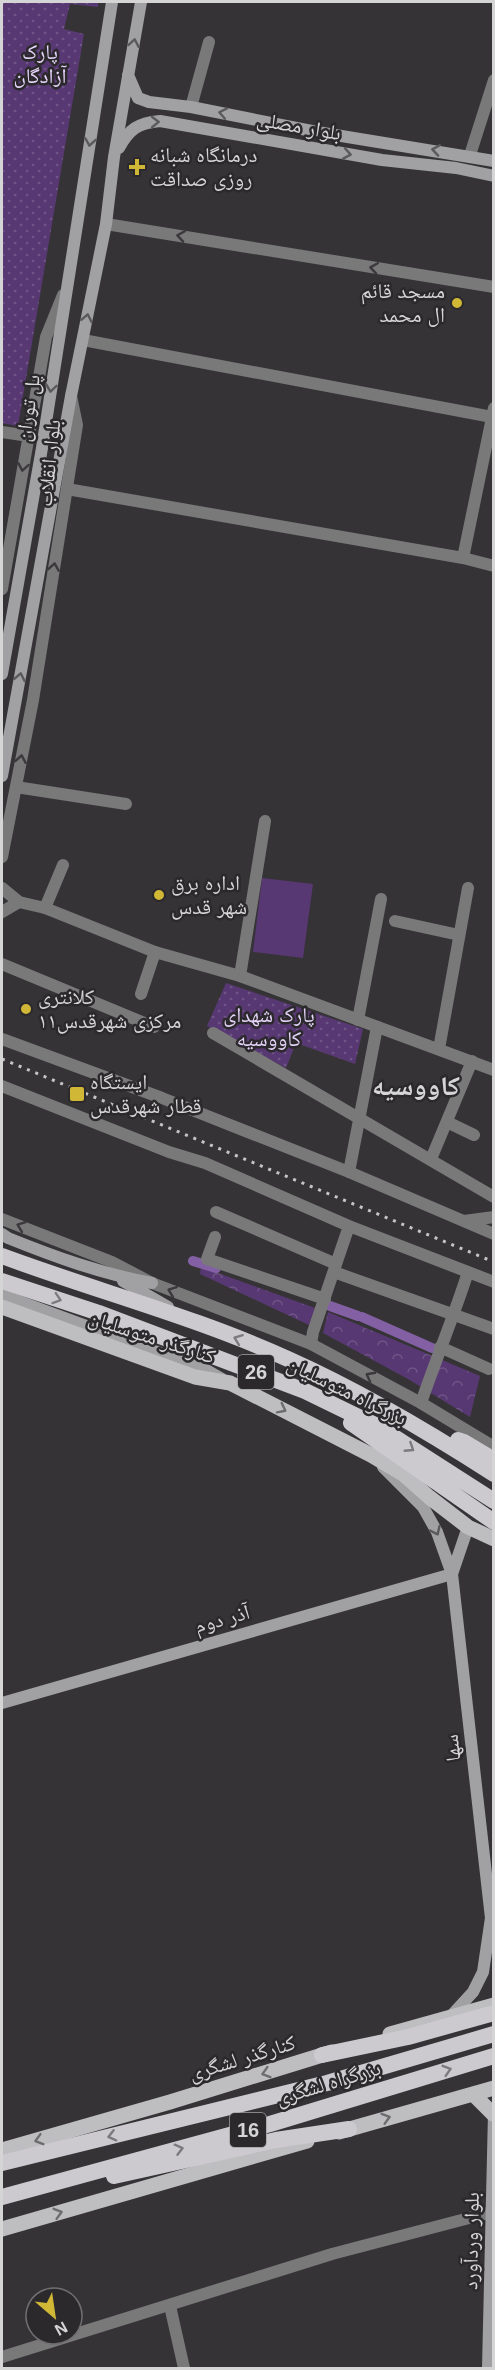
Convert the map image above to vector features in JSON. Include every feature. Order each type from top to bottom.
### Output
[{"type":"highway","name":"بزرگراه متوسلیان","points":[[5,1256],[286,1358],[356,1391],[433,1435],[494,1474]]},
{"type":"highway","name":"بزرگراه متوسلیان","points":[[2,1281],[99,1313],[305,1391],[377,1426],[494,1501]]},
{"type":"highway","points":[[305,1391],[491,1520]]},
{"type":"highway","points":[[433,1435],[464,1442],[494,1460]]},
{"type":"highway","points":[[322,2055],[408,2037],[494,2013]]},
{"type":"highway","name":"بزرگراه لشگری","points":[[2,2163],[327,2083],[494,2034]]},
{"type":"highway","name":"بزرگراه لشگری","points":[[2,2197],[270,2124],[494,2056]]},
{"type":"highway","points":[[60,2181],[98,2179],[276,2140],[350,2129]]},
{"type":"main road","name":"بلوار انقلاب","points":[[66,289],[112,2]]},
{"type":"main road","name":"بلوار انقلاب","points":[[71,396],[106,224],[114,157],[141,2]]},
{"type":"main road","name":"بلوار مصلی","points":[[128,74],[138,98],[149,102],[191,107],[317,132],[470,155],[494,161]]},
{"type":"main road","name":"بلوار مصلی","points":[[114,157],[128,132],[138,125],[160,122],[382,160],[456,168],[494,176]]},
{"type":"main road","name":"پل توران","points":[[2,674],[42,448],[66,289]]},
{"type":"main road","name":"پل توران","points":[[2,776],[71,396]]},
{"type":"main road","points":[[2,1233],[8,1238],[78,1265],[113,1276],[152,1283]]},
{"type":"main road","points":[[113,1276],[197,1324]]},
{"type":"main road","points":[[2,1294],[207,1371],[230,1383]]},
{"type":"main road","name":"کنارگذر متوسلیان","points":[[2,1307],[195,1377],[230,1383],[371,1455],[403,1474],[468,1527]]},
{"type":"main road","name":"سها","points":[[371,1455],[423,1507],[437,1532],[452,1574],[492,1922],[483,1972],[473,1992],[451,2016]]},
{"type":"main road","points":[[403,1474],[491,1520]]},
{"type":"main road","points":[[468,1527],[494,1539]]},
{"type":"main road","name":"سها","points":[[452,1574],[468,1527]]},
{"type":"main road","name":"آذر دوم","points":[[2,1702],[452,1574]]},
{"type":"main road","name":"کنارگذر لشگری","points":[[2,2150],[494,2005]]},
{"type":"main road","points":[[2,2229],[494,2088]]},
{"type":"main road","points":[[473,2094],[493,2113]]},
{"type":"main road","name":"بلوار وردآورد","points":[[488,2368],[493,2113]]},
{"type":"street","points":[[191,107],[209,42]]},
{"type":"street","points":[[470,155],[494,80]]},
{"type":"street","points":[[106,224],[494,287]]},
{"type":"street","name":"بلوار انقلاب","points":[[2,589],[46,337],[66,289]]},
{"type":"street","points":[[83,340],[493,413],[463,558]]},
{"type":"street","name":"بلوار انقلاب","points":[[2,857],[33,700],[77,425],[71,396]]},
{"type":"street","points":[[2,432],[29,435]]},
{"type":"street","points":[[67,489],[463,558],[494,566]]},
{"type":"street","points":[[2,726],[26,729]]},
{"type":"street","points":[[15,787],[126,804]]},
{"type":"street","points":[[240,976],[266,821]]},
{"type":"street","points":[[45,908],[63,865]]},
{"type":"street","points":[[2,888],[19,903],[45,908],[155,952],[240,976],[494,1070]]},
{"type":"street","points":[[439,1049],[468,888]]},
{"type":"street","points":[[358,1020],[381,899]]},
{"type":"street","points":[[2,912],[19,903]]},
{"type":"street","points":[[395,921],[459,935]]},
{"type":"street","points":[[141,994],[155,952]]},
{"type":"street","points":[[2,964],[154,1027]]},
{"type":"street","points":[[349,1173],[377,1027]]},
{"type":"street","points":[[213,1033],[494,1197]]},
{"type":"street","points":[[2,1039],[162,1098],[494,1234]]},
{"type":"street","points":[[431,1159],[472,1061]]},
{"type":"street","points":[[2,1086],[169,1152],[205,1163],[350,1226],[494,1282]]},
{"type":"street","points":[[447,1122],[474,1135]]},
{"type":"street","points":[[216,1212],[335,1268],[494,1329]]},
{"type":"street","points":[[464,1221],[494,1217]]},
{"type":"street","points":[[2,1219],[112,1262],[152,1283],[311,1344],[421,1403],[494,1447]]},
{"type":"street","points":[[311,1344],[350,1226]]},
{"type":"street","points":[[214,1238],[207,1260],[325,1299]]},
{"type":"street","points":[[421,1403],[440,1347],[455,1315],[468,1272]]},
{"type":"street","points":[[440,1347],[489,1369]]},
{"type":"street","points":[[2,2357],[332,2254],[492,2212]]},
{"type":"street","points":[[170,2306],[184,2368]]},
{"type":"green space","name":"پارک آزادگان","points":[[2,2],[98,2],[98,7],[70,4],[64,29],[84,34],[18,426],[2,423]]},
{"type":"green space","points":[[262,878],[313,884],[303,958],[253,952]]},
{"type":"green space","name":"پارک شهدای کاووسیه","points":[[226,983],[363,1029],[355,1064],[296,1043],[286,1068],[207,1026]]},
{"type":"green space","points":[[201,1267],[315,1308],[309,1325],[200,1274]]},
{"type":"green space","points":[[328,1312],[480,1376],[470,1417],[408,1379],[323,1333]]},
{"type":"waterway","points":[[193,1261],[216,1268]]},
{"type":"waterway","points":[[330,1306],[358,1316]]},
{"type":"waterway","points":[[362,1317],[432,1348]]},
{"type":"railway","points":[[2,1059],[494,1262]]},
{"type":"place","name":"درمانگاه شبانه روزی صداقت","points":[[137,167]]},
{"type":"place","name":"مسجد قائم ال محمد","points":[[457,303]]},
{"type":"place","name":"اداره برق شهر قدس","points":[[159,895]]},
{"type":"place","name":"کلانتری ۱۱مرکزی شهرقدس","points":[[26,1009]]},
{"type":"place","name":"ایستگاه قطار شهرقدس","points":[[77,1094]]},
{"type":"district","name":"کاووسیه","points":[[416,1086]]}]
